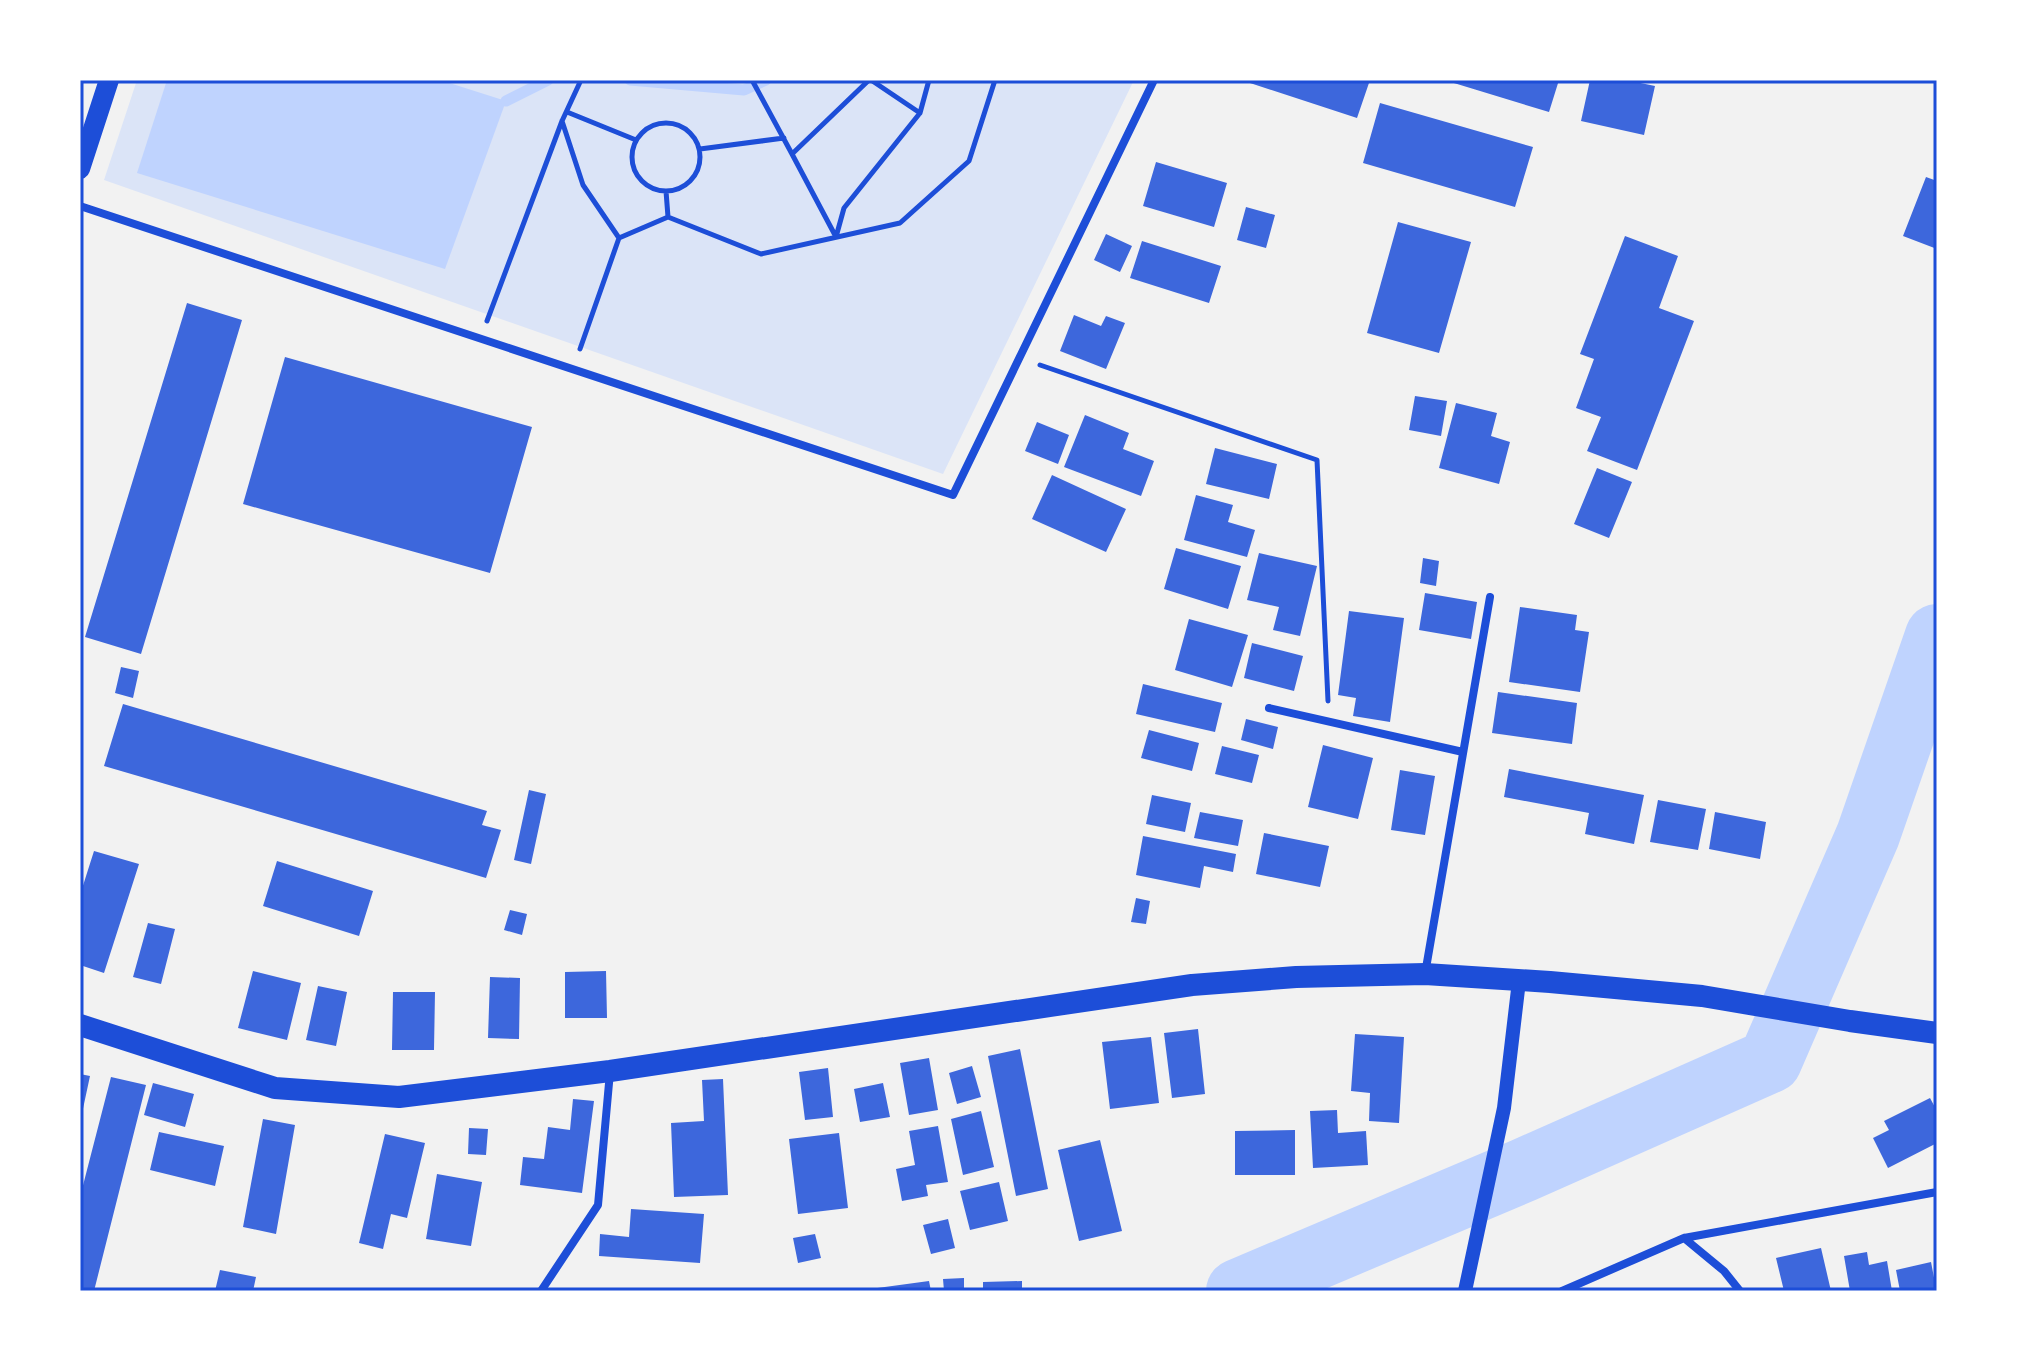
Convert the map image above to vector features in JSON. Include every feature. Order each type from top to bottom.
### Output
[{"type":"highway","points":[[80,1025],[275,1088],[399,1097],[610,1071],[1192,985],[1296,977],[1425,974],[1702,996],[1937,1033]]},
{"type":"main road","points":[[80,169],[109,80]]},
{"type":"street","points":[[80,206],[953,495],[1154,80]]},
{"type":"street","points":[[1425,974],[1490,597]]},
{"type":"street","points":[[1269,708],[1463,752]]},
{"type":"street","points":[[1465,1291],[1504,1108],[1519,981]]},
{"type":"street","points":[[541,1291],[598,1205],[610,1071]]},
{"type":"street","points":[[1562,1291],[1684,1238],[1937,1192]]},
{"type":"street","points":[[1684,1238],[1724,1271],[1740,1291]]},
{"type":"path","points":[[481,338],[562,121],[581,80]]},
{"type":"path","points":[[752,80],[836,237]]},
{"type":"path","points":[[792,154],[870,80],[920,113]]},
{"type":"path","points":[[836,237],[844,208],[920,113],[929,80]]},
{"type":"path","points":[[573,369],[619,238],[668,217],[761,254],[900,223],[969,161],[995,80]]},
{"type":"path","points":[[567,112],[636,140]]},
{"type":"path","points":[[562,121],[583,185],[619,238]]},
{"type":"path","points":[[665,122],[688,129],[700,149],[698,171],[691,180],[683,187],[666,191],[651,187],[636,173],[632,163],[636,140],[644,130],[665,122]]},
{"type":"path","points":[[700,149],[784,138]]},
{"type":"path","points":[[666,191],[668,217]]},
{"type":"path","points":[[1020,358],[1317,460],[1329,722]]},
{"type":"shaded area","points":[[137,80],[1134,80],[943,474],[104,180]]},
{"type":"water","points":[[167,80],[440,80],[506,101],[445,269],[137,173]]},
{"type":"building","points":[[1251,80],[1370,80],[1357,118],[1250,83]]},
{"type":"building","points":[[1444,80],[1559,80],[1549,112]]},
{"type":"building","points":[[1590,80],[1626,80],[1655,86],[1644,135],[1581,121]]},
{"type":"building","points":[[1380,103],[1533,147],[1515,207],[1363,163]]},
{"type":"building","points":[[1156,162],[1227,183],[1214,227],[1143,206]]},
{"type":"building","points":[[1926,177],[1937,181],[1937,249],[1903,236]]},
{"type":"building","points":[[1246,207],[1275,215],[1266,248],[1237,240]]},
{"type":"building","points":[[1398,222],[1471,242],[1439,353],[1367,333]]},
{"type":"building","points":[[1106,234],[1132,246],[1120,272],[1094,260]]},
{"type":"building","points":[[1625,236],[1678,256],[1659,308],[1694,321],[1637,470],[1587,451],[1601,417],[1576,408],[1594,359],[1580,354]]},
{"type":"building","points":[[1142,241],[1221,266],[1209,303],[1130,278]]},
{"type":"building","points":[[187,303],[242,320],[141,654],[85,637]]},
{"type":"building","points":[[1074,315],[1101,326],[1106,316],[1125,323],[1106,369],[1060,351]]},
{"type":"building","points":[[285,357],[532,427],[490,573],[243,504]]},
{"type":"building","points":[[1415,396],[1447,401],[1441,436],[1409,430]]},
{"type":"building","points":[[1456,403],[1497,413],[1491,436],[1510,442],[1499,484],[1439,468]]},
{"type":"building","points":[[1085,415],[1129,433],[1123,449],[1154,461],[1141,496],[1064,467]]},
{"type":"building","points":[[1037,422],[1069,435],[1058,464],[1025,451]]},
{"type":"building","points":[[1215,448],[1277,464],[1269,499],[1206,484]]},
{"type":"building","points":[[1597,468],[1632,482],[1609,538],[1574,524]]},
{"type":"building","points":[[1052,475],[1126,509],[1106,552],[1032,519]]},
{"type":"building","points":[[1196,495],[1233,505],[1228,522],[1255,530],[1247,557],[1184,540]]},
{"type":"building","points":[[1176,548],[1241,566],[1228,609],[1164,589]]},
{"type":"building","points":[[1259,553],[1317,566],[1300,636],[1273,630],[1279,607],[1247,600]]},
{"type":"building","points":[[1423,558],[1439,561],[1436,586],[1420,583]]},
{"type":"building","points":[[1425,593],[1477,602],[1471,639],[1419,630]]},
{"type":"building","points":[[1520,607],[1577,615],[1575,630],[1589,632],[1580,692],[1509,682]]},
{"type":"building","points":[[1349,611],[1404,618],[1390,722],[1353,716],[1356,698],[1338,695]]},
{"type":"building","points":[[1189,619],[1248,635],[1232,687],[1175,670]]},
{"type":"building","points":[[1252,643],[1303,656],[1294,691],[1244,678]]},
{"type":"building","points":[[121,667],[139,671],[133,698],[115,693]]},
{"type":"building","points":[[1143,684],[1222,703],[1215,732],[1136,714]]},
{"type":"building","points":[[1498,692],[1577,703],[1572,744],[1492,733]]},
{"type":"building","points":[[123,704],[487,811],[482,825],[501,830],[486,878],[104,766]]},
{"type":"building","points":[[1246,719],[1278,727],[1273,749],[1241,740]]},
{"type":"building","points":[[1149,730],[1199,743],[1192,771],[1141,758]]},
{"type":"building","points":[[1323,745],[1373,758],[1358,819],[1308,807]]},
{"type":"building","points":[[1222,746],[1259,755],[1252,783],[1215,774]]},
{"type":"building","points":[[1509,769],[1644,795],[1634,844],[1585,834],[1589,813],[1504,797]]},
{"type":"building","points":[[1400,770],[1435,776],[1425,835],[1391,830]]},
{"type":"building","points":[[529,790],[546,794],[531,864],[514,860]]},
{"type":"building","points":[[1152,795],[1191,803],[1185,832],[1146,824]]},
{"type":"building","points":[[1658,800],[1706,809],[1698,850],[1650,842]]},
{"type":"building","points":[[1200,812],[1243,820],[1238,846],[1194,838]]},
{"type":"building","points":[[1715,812],[1766,822],[1760,859],[1709,849]]},
{"type":"building","points":[[1264,833],[1329,846],[1320,887],[1256,874]]},
{"type":"building","points":[[1143,836],[1236,854],[1233,872],[1204,866],[1200,888],[1136,875]]},
{"type":"building","points":[[94,851],[139,864],[104,973],[80,965],[80,895]]},
{"type":"building","points":[[277,861],[373,891],[359,936],[263,906]]},
{"type":"building","points":[[1136,898],[1150,901],[1146,924],[1131,922]]},
{"type":"building","points":[[510,910],[527,914],[522,935],[504,930]]},
{"type":"building","points":[[148,923],[175,929],[161,984],[133,977]]},
{"type":"building","points":[[253,971],[301,983],[287,1040],[238,1028]]},
{"type":"building","points":[[606,971],[607,1018],[565,1018],[565,972]]},
{"type":"building","points":[[490,977],[520,978],[519,1039],[488,1038]]},
{"type":"building","points":[[318,986],[347,992],[336,1046],[306,1040]]},
{"type":"building","points":[[393,992],[435,992],[434,1050],[392,1050]]},
{"type":"building","points":[[1198,1029],[1205,1094],[1172,1098],[1164,1033]]},
{"type":"building","points":[[1355,1034],[1404,1037],[1399,1123],[1369,1121],[1370,1093],[1351,1091]]},
{"type":"building","points":[[1151,1037],[1159,1103],[1110,1109],[1102,1042]]},
{"type":"building","points":[[1020,1049],[1048,1189],[1016,1196],[988,1056]]},
{"type":"building","points":[[929,1058],[938,1110],[909,1115],[900,1063]]},
{"type":"building","points":[[972,1066],[981,1097],[957,1104],[949,1073]]},
{"type":"building","points":[[828,1068],[833,1117],[805,1120],[799,1072]]},
{"type":"building","points":[[80,1074],[90,1076],[81,1118],[80,1118]]},
{"type":"building","points":[[111,1077],[146,1085],[94,1291],[80,1291],[80,1197]]},
{"type":"building","points":[[723,1079],[728,1195],[674,1197],[671,1123],[704,1121],[702,1080]]},
{"type":"building","points":[[153,1083],[194,1094],[185,1127],[144,1115]]},
{"type":"building","points":[[883,1083],[890,1117],[860,1122],[854,1089]]},
{"type":"building","points":[[1930,1098],[1937,1111],[1937,1143],[1888,1168],[1873,1138],[1889,1130],[1884,1121]]},
{"type":"building","points":[[573,1099],[594,1101],[582,1193],[520,1185],[523,1157],[544,1159],[548,1127],[570,1130]]},
{"type":"building","points":[[1337,1110],[1338,1133],[1366,1131],[1368,1165],[1313,1168],[1310,1111]]},
{"type":"building","points":[[981,1111],[994,1167],[963,1175],[951,1119]]},
{"type":"building","points":[[263,1119],[295,1125],[276,1234],[243,1227]]},
{"type":"building","points":[[938,1126],[948,1182],[926,1185],[928,1196],[902,1201],[896,1169],[915,1165],[909,1131]]},
{"type":"building","points":[[469,1128],[488,1129],[486,1155],[468,1154]]},
{"type":"building","points":[[1295,1130],[1295,1175],[1235,1175],[1235,1131]]},
{"type":"building","points":[[159,1132],[224,1146],[215,1186],[150,1170]]},
{"type":"building","points":[[839,1133],[848,1208],[798,1214],[789,1139]]},
{"type":"building","points":[[385,1134],[425,1143],[407,1218],[391,1214],[383,1249],[359,1243]]},
{"type":"building","points":[[1100,1140],[1122,1231],[1079,1241],[1058,1150]]},
{"type":"building","points":[[437,1174],[482,1182],[471,1246],[426,1239]]},
{"type":"building","points":[[999,1182],[1008,1221],[970,1230],[960,1191]]},
{"type":"building","points":[[631,1209],[704,1214],[700,1263],[599,1256],[600,1234],[629,1237]]},
{"type":"building","points":[[948,1219],[955,1248],[931,1254],[923,1225]]},
{"type":"building","points":[[815,1234],[821,1258],[798,1263],[793,1238]]},
{"type":"building","points":[[1821,1248],[1831,1291],[1784,1291],[1776,1258]]},
{"type":"building","points":[[1867,1252],[1869,1265],[1887,1261],[1892,1291],[1850,1291],[1844,1256]]},
{"type":"building","points":[[1931,1262],[1936,1288],[1900,1291],[1896,1270]]},
{"type":"building","points":[[220,1270],[256,1277],[253,1291],[215,1291]]},
{"type":"building","points":[[964,1278],[964,1291],[944,1291],[943,1279]]},
{"type":"building","points":[[929,1281],[931,1291],[870,1291],[870,1289]]},
{"type":"building","points":[[1022,1281],[1022,1291],[983,1291],[983,1282]]},
{"type":"waterway","points":[[506,101],[548,80]]},
{"type":"waterway","points":[[630,80],[744,90],[766,80]]},
{"type":"waterway","points":[[1238,1291],[1524,1170],[1770,1061],[1868,835],[1937,636]]}]
